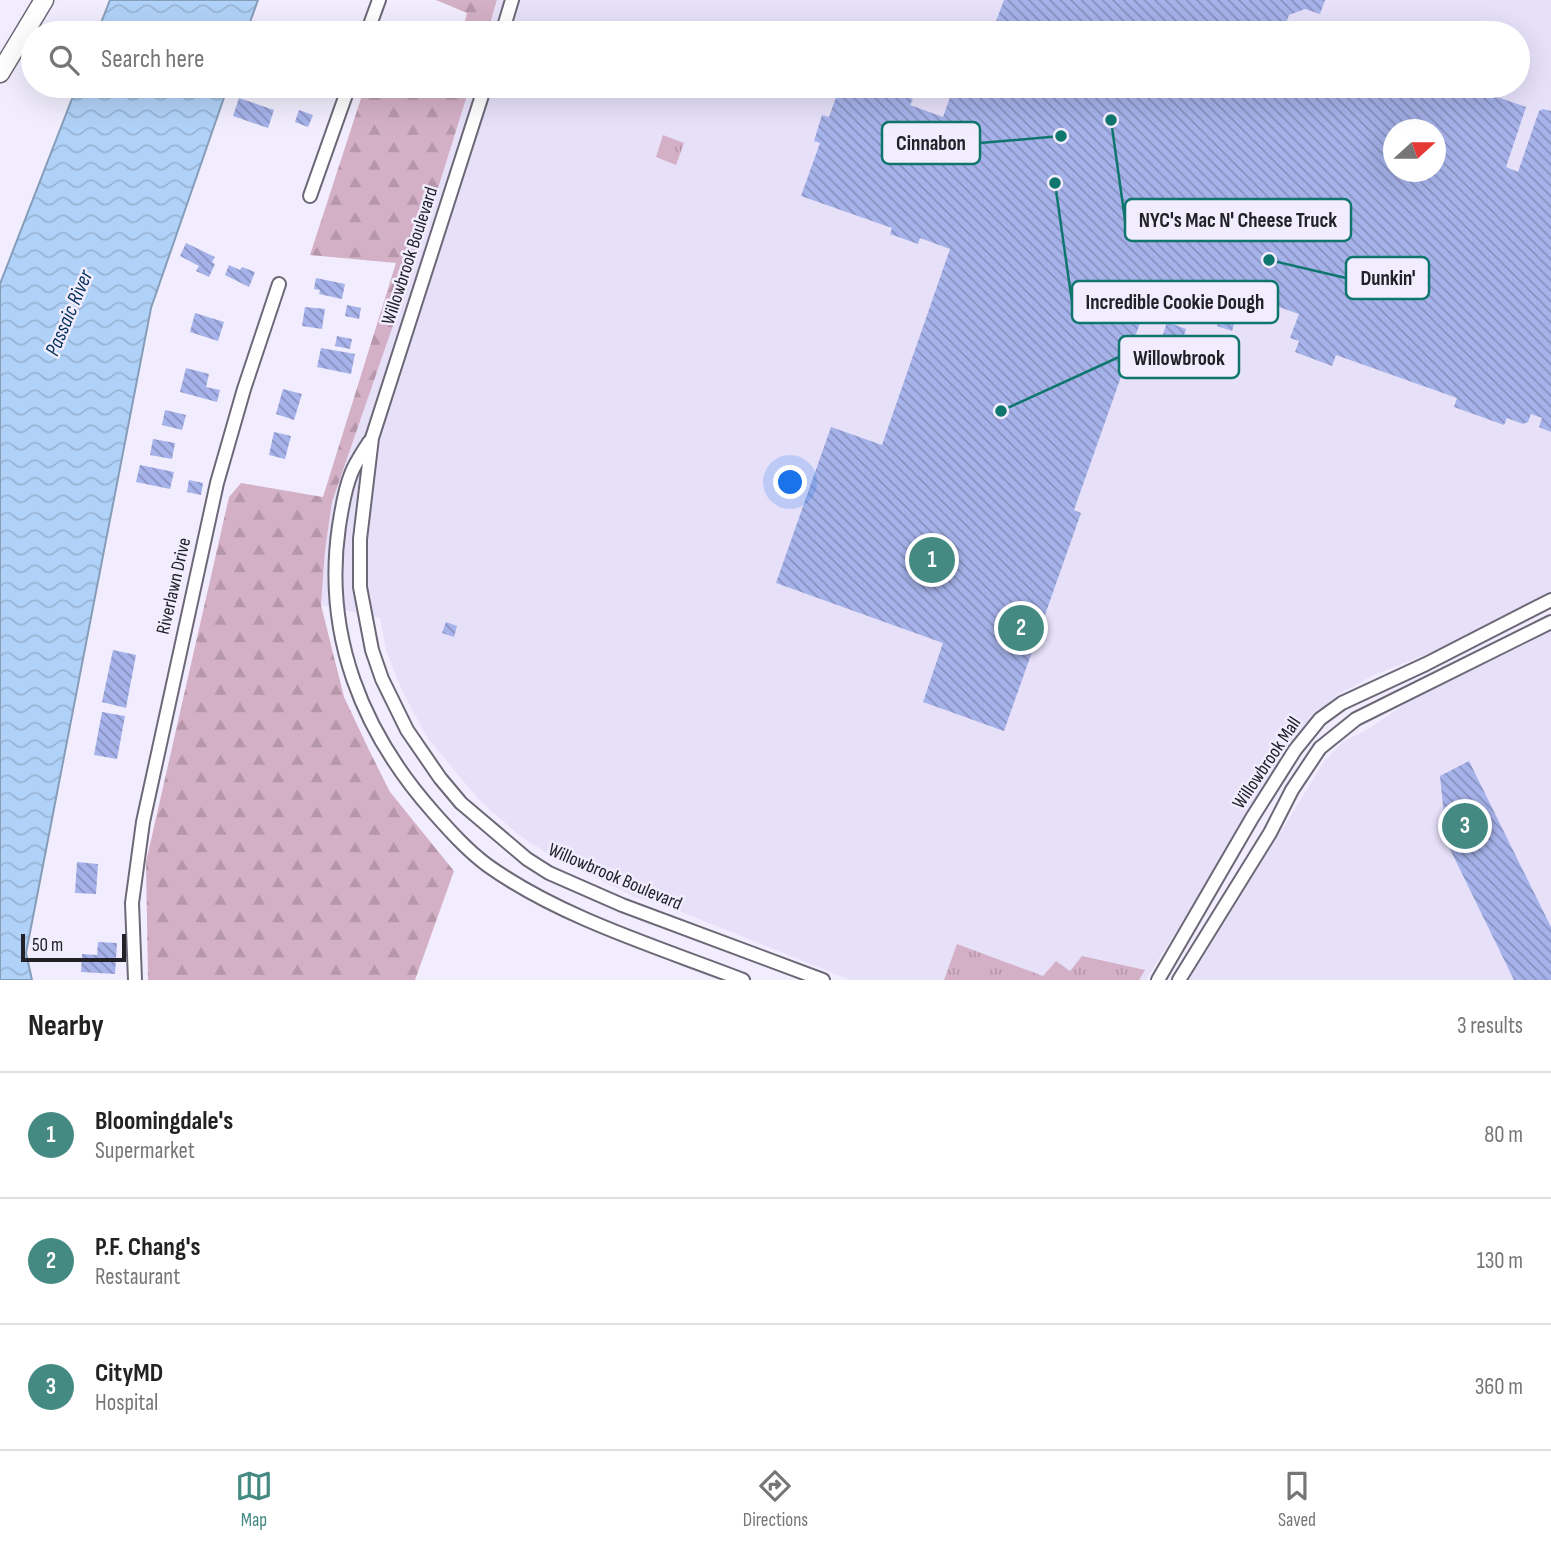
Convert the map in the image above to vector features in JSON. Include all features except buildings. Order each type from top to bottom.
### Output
[{"type":"street","points":[[31,21],[44,0]]},
{"type":"street","points":[[371,21],[379,0]]},
{"type":"street","points":[[506,21],[512,0]]},
{"type":"street","points":[[0,73],[21,38]]},
{"type":"street","points":[[310,197],[345,98]]},
{"type":"street","name":"Willowbrook Boulevard","points":[[481,98],[372,438],[360,539],[360,587],[372,650],[392,704],[440,778],[461,803],[502,839],[549,873],[622,905],[823,980]]},
{"type":"street","name":"Riverlawn Drive","points":[[135,980],[132,903],[143,822],[217,483],[244,389],[279,284]]},
{"type":"street","name":"Willowbrook Boulevard","points":[[372,438],[351,473],[344,500],[334,578],[337,611],[351,673],[363,707],[394,765],[447,828],[487,864],[550,903],[743,980]]},
{"type":"street","name":"Willowbrook Mall","points":[[1158,980],[1252,818],[1296,750],[1320,719],[1342,703],[1426,664],[1551,600]]},
{"type":"street","name":"Willowbrook Mall","points":[[1179,980],[1320,748],[1356,719],[1551,622]]},
{"type":"shaded area","points":[[497,0],[1551,0],[1551,591],[1434,651],[1374,675],[1337,695],[1315,714],[1291,746],[1146,980],[850,980],[659,903],[635,897],[548,854],[519,835],[479,800],[426,736],[401,688],[386,650],[380,618],[321,605],[332,502],[415,262],[466,98],[1530,98],[1530,21],[491,21]]},
{"type":"shaded area","points":[[1551,627],[1551,980],[1189,980],[1324,762],[1344,741],[1365,731],[1414,698]]},
{"type":"green space","points":[[436,0],[497,0],[491,21],[465,21],[467,13]]},
{"type":"green space","points":[[361,98],[466,98],[415,262],[332,502],[321,605],[344,697],[390,792],[454,871],[415,980],[148,980],[146,862],[229,497],[241,483],[323,497],[396,263],[310,255]]},
{"type":"green space","points":[[663,135],[684,143],[676,165],[656,157]]},
{"type":"green space","points":[[957,944],[1043,976],[1056,961],[1070,971],[1082,956],[1145,970],[1139,980],[944,980]]},
{"type":"water","points":[[110,0],[258,0],[250,21],[102,21]]},
{"type":"water","name":"Passaic River","points":[[72,98],[224,98],[151,308],[26,953],[32,980],[0,980],[0,284]]},
{"type":"place","name":"NYC's Mac N' Cheese Truck","points":[[1111,120]]},
{"type":"place","name":"Cinnabon","points":[[1061,136]]},
{"type":"place","name":"Incredible Cookie Dough","points":[[1055,183]]},
{"type":"place","name":"Dunkin'","points":[[1269,260]]},
{"type":"place","name":"Willowbrook","points":[[1001,411]]},
{"type":"place","name":"Bloomingdale's","points":[[932,560]]},
{"type":"place","name":"P.F. Chang's","points":[[1021,628]]},
{"type":"place","name":"CityMD","points":[[1465,826]]}]
